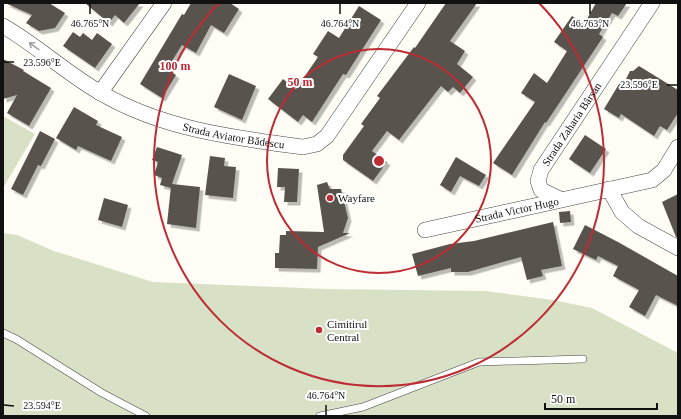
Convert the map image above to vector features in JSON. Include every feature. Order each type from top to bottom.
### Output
[{"type":"street","points":[[100,93],[164,3]]},
{"type":"street","name":"Strada Aviator Bădescu","points":[[3,26],[100,93],[147,115],[188,128],[275,144],[303,147],[317,144],[327,136],[418,3]]},
{"type":"street","name":"Strada Zaharia Bârsan","points":[[560,199],[541,190],[538,181],[541,170],[652,3]]},
{"type":"street","name":"Strada Victor Hugo","points":[[425,230],[560,199],[652,180],[664,170],[678,147]]},
{"type":"street","points":[[609,189],[622,212],[638,226],[678,248]]},
{"type":"lane","points":[[3,333],[16,339],[102,393],[146,416]]},
{"type":"lane","points":[[320,416],[363,407],[479,362],[583,359]]},
{"type":"green space","points":[[3,116],[35,134],[3,188]]},
{"type":"green space","name":"Cimitirul Central","points":[[3,233],[17,235],[54,251],[153,282],[326,289],[486,291],[553,300],[592,308],[678,353],[678,416],[3,416]]},
{"type":"building","points":[[5,3],[49,3],[65,13],[55,28],[39,31],[26,23],[32,15]]},
{"type":"building","points":[[85,3],[140,3],[124,23],[115,15],[109,23]]},
{"type":"building","points":[[191,3],[230,3],[239,9],[224,33],[211,25],[196,53],[182,45],[167,69],[176,75],[162,98],[140,84],[182,14],[184,15]]},
{"type":"building","points":[[446,3],[477,3],[450,41],[465,51],[457,64],[473,77],[460,93],[453,87],[448,92],[441,86],[399,140],[387,131],[372,151],[387,162],[373,181],[343,160],[343,155],[364,126],[361,124],[380,98],[377,96],[414,47],[415,48]]},
{"type":"building","points":[[596,3],[627,3],[618,16],[612,13],[599,34],[603,37],[546,123],[545,122],[512,175],[493,163],[535,102],[521,93],[534,73],[547,83],[567,51],[554,42],[572,16],[584,24]]},
{"type":"building","points":[[359,6],[381,20],[346,75],[343,74],[312,122],[303,115],[298,122],[268,99],[283,79],[296,89],[318,57],[313,54],[328,31],[339,38]]},
{"type":"building","points":[[73,32],[80,37],[83,33],[92,40],[97,33],[112,44],[95,68],[63,46]]},
{"type":"building","points":[[3,59],[24,70],[23,71],[51,88],[29,126],[7,113],[17,95],[3,99]]},
{"type":"building","points":[[639,66],[678,90],[678,113],[667,130],[660,126],[654,136],[621,114],[619,118],[604,109],[622,79],[625,81],[630,71],[633,71]]},
{"type":"building","points":[[229,74],[256,86],[242,120],[214,107]]},
{"type":"building","points":[[74,107],[98,121],[96,125],[122,137],[111,161],[78,146],[76,150],[56,138]]},
{"type":"building","points":[[40,131],[55,139],[41,166],[38,165],[23,195],[11,189]]},
{"type":"building","points":[[585,135],[606,149],[590,173],[569,159]]},
{"type":"building","points":[[157,147],[182,155],[172,184],[200,187],[196,228],[167,224],[171,188],[160,185],[162,178],[154,175],[158,162],[152,160]]},
{"type":"building","points":[[210,156],[225,158],[224,166],[236,167],[233,198],[205,195]]},
{"type":"building","points":[[456,157],[486,175],[479,186],[460,176],[451,192],[440,185]]},
{"type":"building","points":[[278,168],[299,169],[297,202],[284,202],[285,187],[277,187]]},
{"type":"building","points":[[327,182],[330,189],[341,189],[348,218],[343,233],[350,233],[318,247],[317,269],[275,268],[275,253],[279,253],[280,235],[286,235],[286,231],[324,232],[317,185]]},
{"type":"building","points":[[678,194],[678,238],[676,237],[662,202]]},
{"type":"building","points":[[104,198],[128,205],[122,227],[98,220]]},
{"type":"building","points":[[570,211],[571,222],[560,223],[559,212]]},
{"type":"building","points":[[553,222],[562,266],[541,270],[543,276],[527,280],[521,257],[468,272],[451,272],[451,268],[418,276],[412,254],[450,244],[474,241]]},
{"type":"building","points":[[585,225],[678,276],[678,306],[656,295],[645,316],[629,307],[639,290],[613,276],[618,266],[598,256],[596,260],[573,249]]},
{"type":"place","name":"Wayfare","points":[[330,198]]},
{"type":"place","name":"Cimitirul Central","points":[[319,330]]}]
